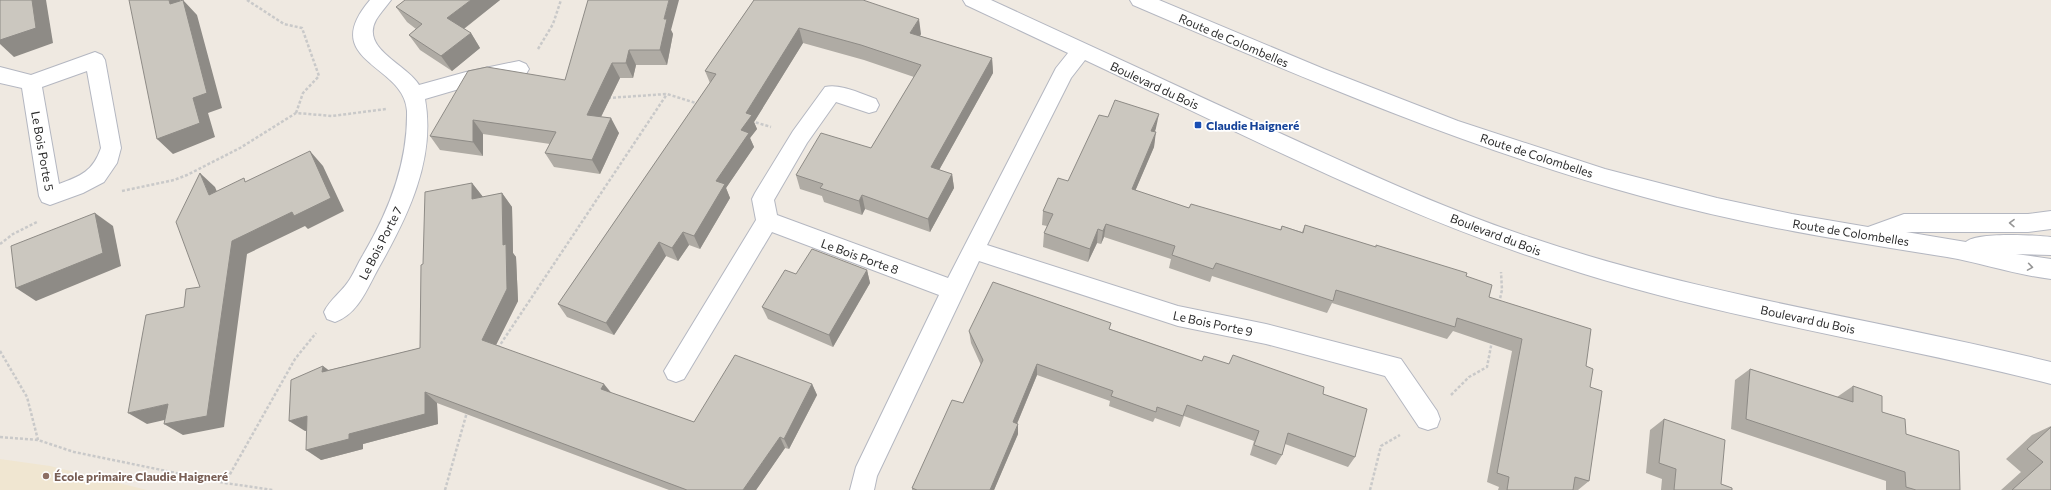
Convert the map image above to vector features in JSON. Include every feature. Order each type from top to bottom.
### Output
[{"type":"street","points":[[381,0],[366,20],[362,30],[363,37],[372,54],[402,78],[415,100],[446,84],[488,74],[519,69]]},
{"type":"street","name":"Boulevard du Bois","points":[[972,0],[1394,195],[1553,255],[1692,294],[1976,355],[2051,373]]},
{"type":"street","name":"Route de Colombelles","points":[[1140,0],[1385,103],[1496,144],[1634,186],[1725,208],[1867,236],[1952,248],[2029,268],[2051,269]]},
{"type":"street","points":[[862,490],[865,475],[954,290],[1063,73],[1081,51]]},
{"type":"street","name":"Le Bois Porte 5","points":[[95,60],[109,131],[111,148],[106,163],[97,176],[75,187],[50,196],[31,83],[95,60]]},
{"type":"street","points":[[0,76],[31,83]]},
{"type":"street","points":[[676,371],[767,221],[763,199],[800,137],[832,93],[869,105]]},
{"type":"street","name":"Le Bois Porte 7","points":[[335,312],[355,292],[396,217],[415,144],[415,100]]},
{"type":"street","points":[[1867,236],[1904,223],[2028,223],[2051,220]]},
{"type":"street","name":"Le Bois Porte 8","points":[[767,221],[954,290]]},
{"type":"street","name":"Route de Colombelles","points":[[1952,248],[2026,244],[2051,246]]},
{"type":"street","name":"Le Bois Porte 9","points":[[975,250],[1116,298],[1178,316],[1266,334],[1393,367],[1428,419]]},
{"type":"path","points":[[247,0],[284,24],[302,28],[320,76],[303,93],[296,113]]},
{"type":"path","points":[[519,69],[543,43],[553,24],[561,0]]},
{"type":"path","points":[[496,353],[507,332],[667,94]]},
{"type":"path","points":[[605,98],[667,94],[704,106]]},
{"type":"path","points":[[119,192],[188,175],[240,148],[296,113],[332,116],[415,100]]},
{"type":"path","points":[[749,120],[800,137]]},
{"type":"path","points":[[0,244],[13,234],[39,221]]},
{"type":"path","points":[[1499,306],[1502,290],[1501,272]]},
{"type":"path","points":[[225,482],[295,359],[335,312]]},
{"type":"path","points":[[1370,490],[1380,446],[1428,419],[1468,377],[1487,368],[1493,337]]},
{"type":"path","points":[[0,351],[27,397],[38,440]]},
{"type":"path","points":[[445,490],[468,409]]},
{"type":"path","points":[[0,437],[38,440],[74,452],[225,482],[274,490]]},
{"type":"shaded area","name":"École primaire Claudie Haigneré","points":[[0,459],[50,466],[147,490],[0,490]]},
{"type":"building","points":[[0,0],[32,0],[36,28],[0,40]]},
{"type":"building","points":[[129,0],[169,0],[170,4],[183,0],[207,93],[193,98],[200,123],[157,139]]},
{"type":"building","points":[[405,0],[471,0],[447,18],[471,33],[441,56],[409,35],[422,24],[396,7]]},
{"type":"building","points":[[588,0],[669,0],[664,19],[667,19],[660,50],[629,50],[626,63],[612,63],[587,115],[611,118],[592,160],[545,153],[556,132],[473,120],[473,142],[430,136],[468,71],[487,67],[565,80]]},
{"type":"building","points":[[754,0],[863,0],[919,19],[910,33],[992,58],[931,167],[952,174],[928,219],[862,195],[859,201],[820,188],[823,184],[796,175],[821,133],[871,148],[921,65],[861,45],[799,28],[746,113],[752,115],[741,130],[749,133],[716,181],[725,184],[694,236],[683,232],[672,248],[659,242],[606,323],[558,304],[716,74],[705,71]]},
{"type":"building","points":[[1115,100],[1159,114],[1151,131],[1156,132],[1132,189],[1189,208],[1191,204],[1281,230],[1282,226],[1303,233],[1305,225],[1376,247],[1376,245],[1467,273],[1466,276],[1492,285],[1489,297],[1591,329],[1586,366],[1593,369],[1590,387],[1602,391],[1589,481],[1575,477],[1573,490],[1507,490],[1509,477],[1497,473],[1522,339],[1457,318],[1455,327],[1336,290],[1333,301],[1216,263],[1213,269],[1172,255],[1175,246],[1106,224],[1103,231],[1098,229],[1090,249],[1044,233],[1053,214],[1043,211],[1058,178],[1068,181],[1099,115],[1108,117]]},
{"type":"building","points":[[310,151],[331,198],[294,216],[292,212],[232,241],[207,416],[164,424],[168,404],[128,413],[146,315],[184,307],[186,289],[200,287],[176,222],[200,173],[209,195],[244,178],[245,182]]},
{"type":"building","points":[[472,183],[472,199],[502,193],[503,245],[506,244],[507,289],[482,340],[604,384],[601,389],[694,422],[735,355],[812,384],[784,439],[780,437],[743,490],[687,490],[425,392],[425,414],[349,434],[349,439],[306,450],[307,416],[289,421],[291,380],[323,366],[322,372],[420,348],[421,265],[423,264],[425,192]]},
{"type":"building","points":[[95,213],[103,253],[16,288],[11,246]]},
{"type":"building","points":[[812,249],[867,270],[829,335],[762,307],[785,270],[796,274]]},
{"type":"building","points":[[993,282],[1111,323],[1109,329],[1202,361],[1204,356],[1229,364],[1233,355],[1324,387],[1323,394],[1367,409],[1355,457],[1288,433],[1282,455],[1254,445],[1259,431],[1187,405],[1183,416],[1157,407],[1156,412],[1111,396],[1113,391],[1037,364],[1013,422],[1018,424],[990,490],[917,490],[912,488],[952,400],[963,403],[983,360],[969,331]]},
{"type":"building","points":[[1750,369],[1853,402],[1853,386],[1882,396],[1882,412],[1905,419],[1906,434],[1959,451],[1960,490],[1916,490],[1906,487],[1905,472],[1746,419]]},
{"type":"building","points":[[1664,419],[1725,440],[1721,484],[1732,488],[1732,490],[1674,490],[1676,469],[1659,463]]},
{"type":"building","points":[[2051,427],[2051,490],[2012,490],[2043,462],[2027,449]]},
{"type":"place","name":"Claudie Haigneré","points":[[1198,125]]},
{"type":"place","name":"École primaire Claudie Haigneré","points":[[46,476]]}]
